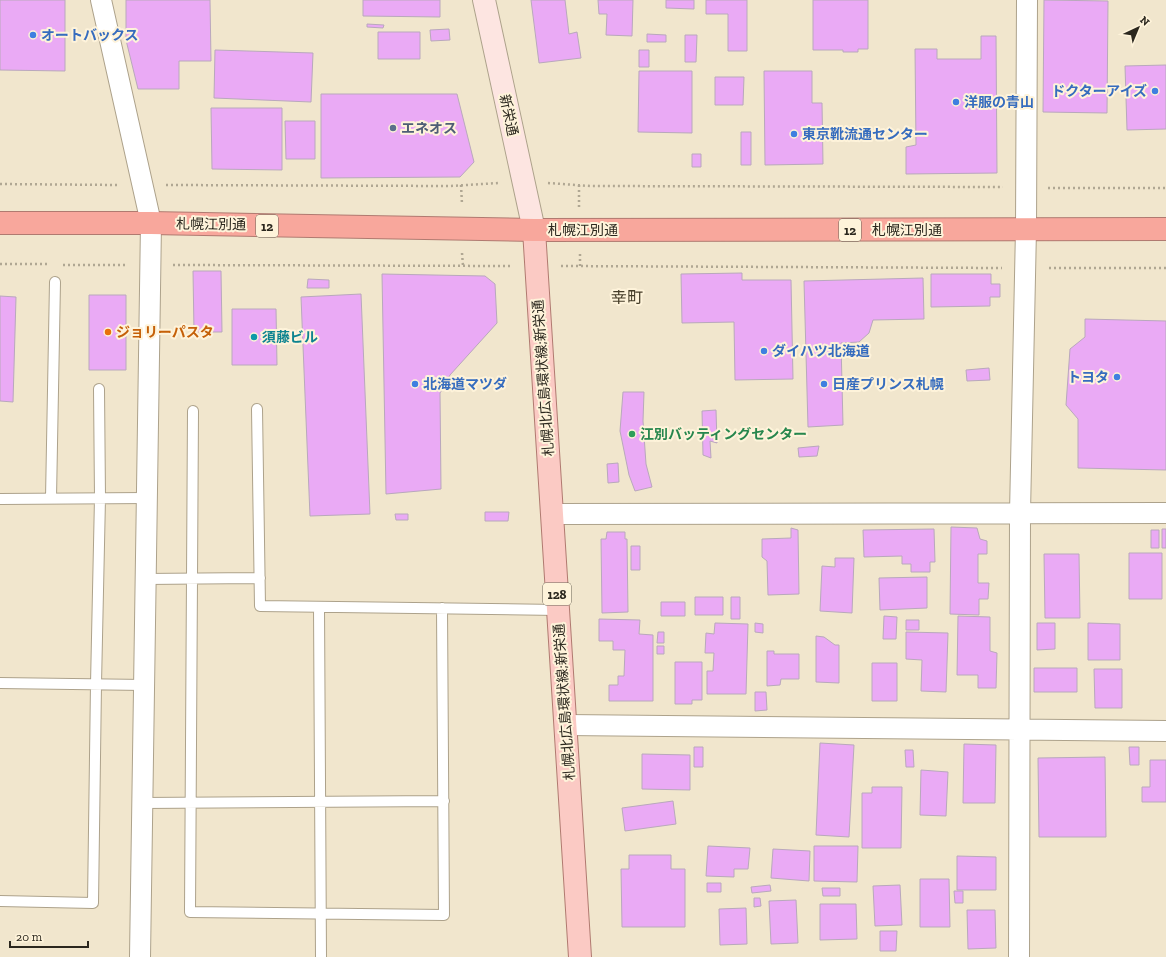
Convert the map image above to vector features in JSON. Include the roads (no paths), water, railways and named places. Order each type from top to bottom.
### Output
[{"type":"highway","name":"札幌江別通","points":[[0,223],[151,223],[534,230],[1166,229]]},
{"type":"main road","name":"札幌北広島環状線;新栄通","points":[[534,230],[580,957]]},
{"type":"street","points":[[101,0],[151,223],[140,957]]},
{"type":"street","name":"新栄通","points":[[484,0],[534,230]]},
{"type":"street","points":[[1019,957],[1020,513],[1026,229],[1027,0]]},
{"type":"street","points":[[552,514],[1166,513]]},
{"type":"street","points":[[566,724],[1166,731]]},
{"type":"lane","points":[[51,498],[55,282]]},
{"type":"lane","points":[[0,901],[93,903],[100,498],[99,390]]},
{"type":"lane","points":[[257,409],[260,606],[558,610]]},
{"type":"lane","points":[[193,411],[190,912],[444,915],[442,608]]},
{"type":"lane","points":[[0,499],[147,498]]},
{"type":"lane","points":[[145,579],[192,580],[260,578]]},
{"type":"lane","points":[[319,607],[321,957]]},
{"type":"lane","points":[[0,683],[144,685]]},
{"type":"lane","points":[[142,803],[444,801]]},
{"type":"place","name":"オートバックス","points":[[33,35]]},
{"type":"place","name":"ドクターアイズ","points":[[1155,91]]},
{"type":"place","name":"洋服の青山","points":[[956,102]]},
{"type":"place","name":"エネオス","points":[[393,128]]},
{"type":"place","name":"東京靴流通センター","points":[[794,134]]},
{"type":"place","name":"ジョリーパスタ","points":[[108,332]]},
{"type":"place","name":"須藤ビル","points":[[254,337]]},
{"type":"place","name":"ダイハツ北海道","points":[[764,351]]},
{"type":"place","name":"トヨタ","points":[[1117,377]]},
{"type":"place","name":"北海道マツダ","points":[[415,384]]},
{"type":"place","name":"日産プリンス札幌","points":[[824,384]]},
{"type":"place","name":"江別バッティングセンター","points":[[632,434]]},
{"type":"district","name":"幸町","points":[[627,297]]}]
